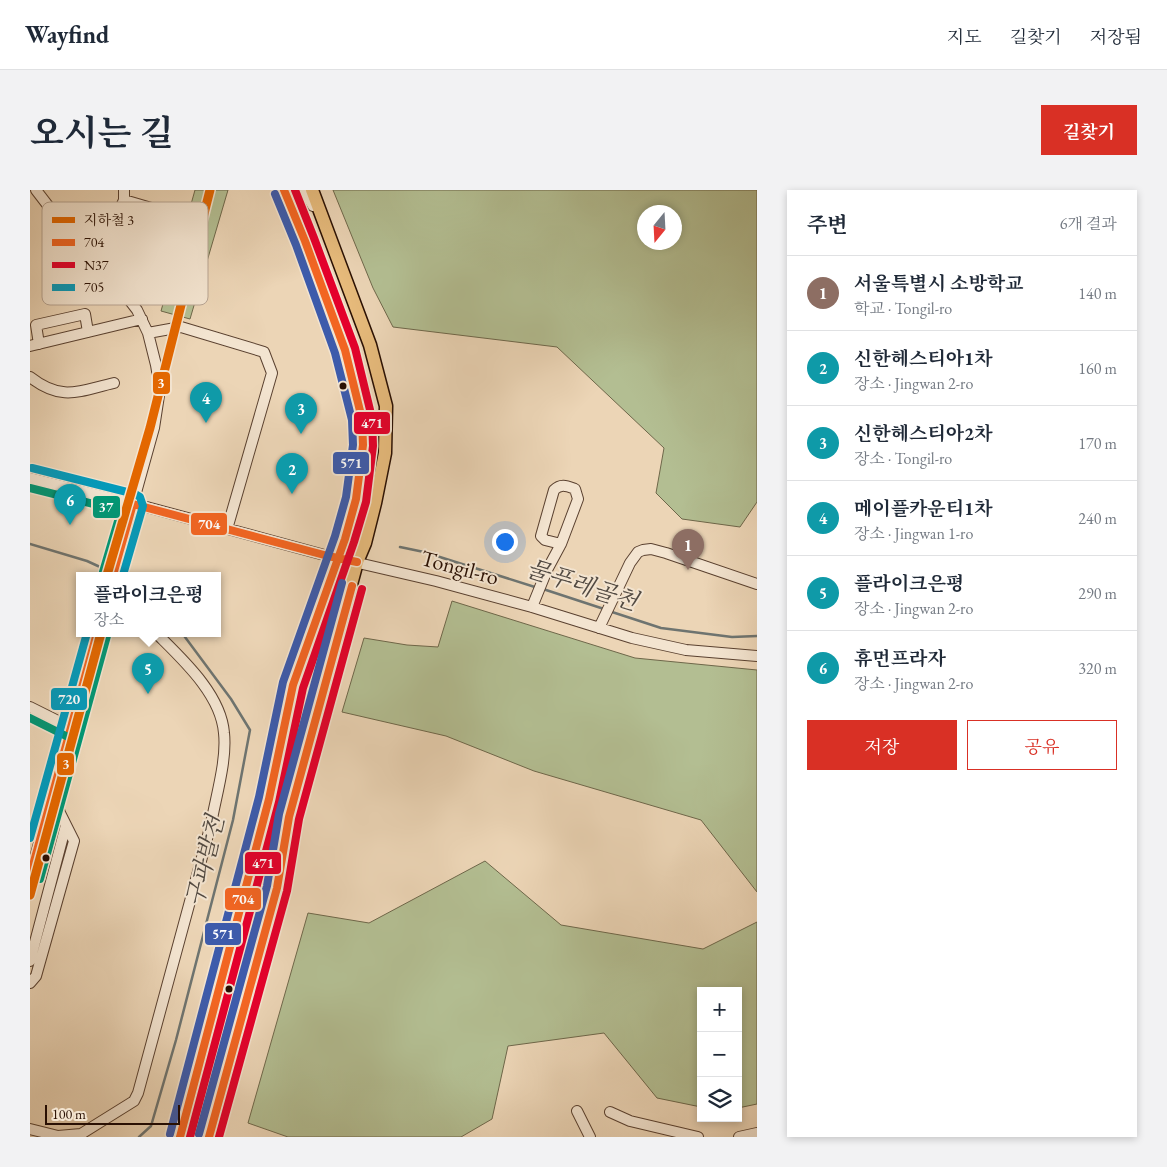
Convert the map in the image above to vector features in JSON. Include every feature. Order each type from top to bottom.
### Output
[{"type":"main road","points":[[180,1137],[269,799],[293,685],[302,654],[338,558],[356,498],[363,445],[362,419],[345,350],[306,241],[284,190]]},
{"type":"main road","points":[[209,1137],[277,888],[289,817],[357,562],[376,504],[385,453],[386,406],[370,345],[312,190]]},
{"type":"street","points":[[36,190],[45,202]]},
{"type":"street","points":[[304,190],[329,238]]},
{"type":"street","points":[[124,195],[141,202]]},
{"type":"street","points":[[114,572],[154,428],[160,389],[148,333],[142,319],[132,305]]},
{"type":"street","points":[[88,332],[85,314],[36,325],[34,345],[88,332],[142,319]]},
{"type":"street","points":[[148,333],[180,327],[264,352],[272,373],[227,528]]},
{"type":"street","points":[[30,377],[46,388],[65,394],[114,383]]},
{"type":"street","name":"Tongil-ro","points":[[30,478],[338,558],[534,604],[599,628],[686,650],[757,656]]},
{"type":"street","points":[[534,604],[547,570],[561,544],[578,499],[575,489],[564,485],[558,486],[554,490],[541,536],[544,540],[561,544]]},
{"type":"street","points":[[599,628],[630,563],[638,552],[651,549],[666,553],[757,584]]},
{"type":"street","points":[[30,876],[96,637]]},
{"type":"street","points":[[30,1129],[58,1136],[81,1134],[134,1101],[138,1093],[211,824],[222,772],[224,732],[218,710],[208,691],[192,669],[160,637]]},
{"type":"street","points":[[30,707],[70,727]]},
{"type":"street","points":[[30,983],[36,976],[74,841],[60,813],[53,791]]},
{"type":"street","points":[[195,1137],[245,944],[276,849],[289,817]]},
{"type":"street","points":[[30,961],[66,825]]},
{"type":"street","points":[[577,1111],[590,1137]]},
{"type":"street","points":[[610,1112],[630,1121],[698,1137]]},
{"type":"street","points":[[739,1137],[757,1133]]},
{"type":"green space","points":[[195,190],[228,190],[208,258],[208,202],[192,202]]},
{"type":"green space","points":[[333,190],[757,190],[757,502],[740,527],[682,519],[656,493],[664,448],[557,347],[393,327],[373,288]]},
{"type":"green space","points":[[163,305],[194,305],[190,319],[161,311]]},
{"type":"green space","points":[[452,601],[635,658],[757,670],[757,892],[701,820],[534,771],[446,736],[342,712],[364,638],[407,645],[438,647]]},
{"type":"green space","points":[[485,861],[561,925],[703,949],[757,922],[757,1104],[742,1107],[742,987],[697,987],[697,1106],[657,1098],[604,1033],[508,1046],[492,1119],[461,1137],[288,1137],[248,1123],[308,913],[369,923]]},
{"type":"waterway","name":"구파발천","points":[[30,544],[87,561],[111,572]]},
{"type":"waterway","name":"물푸레골천","points":[[400,547],[424,552],[538,588]]},
{"type":"waterway","name":"물푸레골천","points":[[543,589],[604,609]]},
{"type":"waterway","name":"물푸레골천","points":[[609,611],[661,628],[732,637],[757,636]]},
{"type":"waterway","name":"구파발천","points":[[139,1137],[151,1126],[176,1040],[233,820],[250,730],[231,699],[185,637]]},
{"type":"metro line","name":"3","points":[[207,202],[210,190]]},
{"type":"metro line","name":"3","points":[[108,572],[150,428],[181,305]]},
{"type":"metro line","name":"3","points":[[30,895],[100,637]]},
{"type":"transit line","name":"704","points":[[180,1137],[269,799],[293,685],[345,539],[356,499],[363,445],[362,419],[345,350],[284,190]]},
{"type":"transit line","name":"471","points":[[190,1137],[279,802],[303,688],[366,502],[373,446],[372,418],[355,348],[295,190]]},
{"type":"transit line","name":"571","points":[[170,1134],[259,797],[283,682],[335,536],[346,497],[353,445],[352,420],[335,353],[296,245],[275,194]]},
{"type":"transit line","name":"720","points":[[32,468],[135,494],[140,497],[143,506],[124,572]]},
{"type":"transit line","name":"37","points":[[30,488],[121,511],[103,572]]},
{"type":"transit line","name":"704","points":[[114,572],[133,504],[357,562]]},
{"type":"transit line","name":"571","points":[[199,1134],[267,886],[279,814],[342,583]]},
{"type":"transit line","name":"704","points":[[209,1137],[277,888],[289,817],[352,586]]},
{"type":"transit line","name":"471","points":[[219,1137],[287,891],[299,819],[362,589]]},
{"type":"transit line","name":"720","points":[[30,838],[86,637]]},
{"type":"transit line","name":"704","points":[[30,876],[96,637]]},
{"type":"transit line","name":"37","points":[[40,879],[107,637]]},
{"type":"transit line","name":"37","points":[[30,718],[66,736]]},
{"type":"place","name":"메이플카운티1차","points":[[206,423]]},
{"type":"place","name":"신한헤스티아2차","points":[[301,434]]},
{"type":"place","name":"신한헤스티아1차","points":[[292,494]]},
{"type":"place","name":"휴먼프라자","points":[[70,525]]},
{"type":"place","name":"서울특별시 소방학교","points":[[688,570]]},
{"type":"place","name":"플라이크은평","points":[[148,694]]}]
